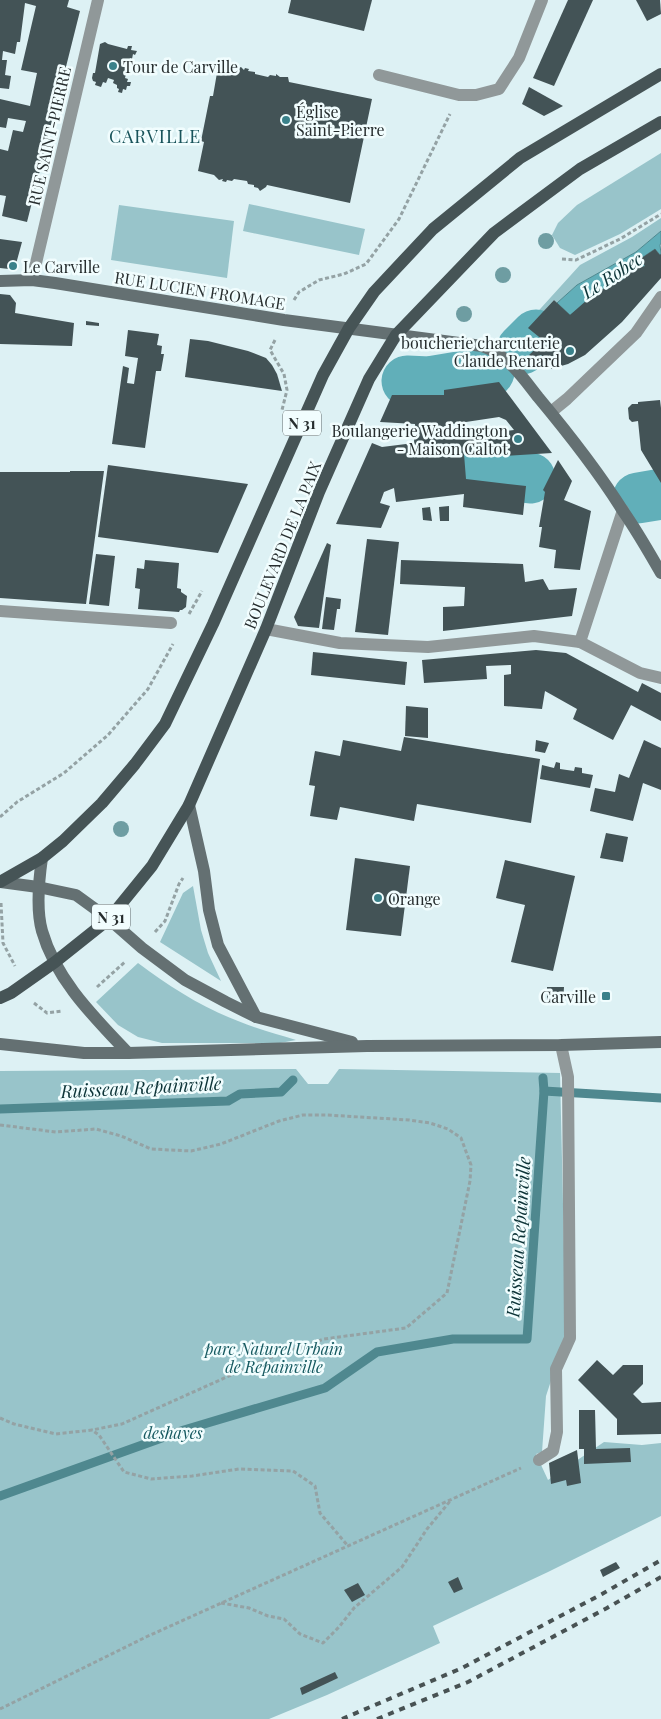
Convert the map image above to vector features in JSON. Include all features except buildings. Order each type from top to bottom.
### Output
[{"type":"main road","name":"BOULEVARD DE LA PAIX","points":[[0,882],[42,858],[63,841],[102,803],[166,724],[213,624],[323,375],[349,328],[374,292],[433,229],[520,158],[661,74]]},
{"type":"main road","name":"BOULEVARD DE LA PAIX","points":[[0,998],[17,989],[55,962],[109,919],[152,866],[189,805],[266,629],[323,483],[369,379],[396,335],[494,233],[580,169],[623,142],[661,122]]},
{"type":"main road","name":"RUE LUCIEN FROMAGE","points":[[0,281],[32,280],[284,320],[482,346],[492,350],[510,364],[551,412],[623,510],[661,573]]},
{"type":"main road","points":[[189,805],[204,871],[209,910],[218,945],[256,1018]]},
{"type":"main road","points":[[42,858],[38,887],[42,930],[55,962],[80,1002],[128,1053]]},
{"type":"main road","points":[[0,882],[76,894],[109,919],[142,948],[185,980],[256,1018],[368,1046]]},
{"type":"main road","points":[[0,1044],[84,1053],[128,1053],[368,1046],[561,1045],[661,1042]]},
{"type":"street","name":"RUE SAINT-PIERRE","points":[[32,280],[98,0]]},
{"type":"street","points":[[380,75],[459,95],[476,95],[498,89],[519,58],[542,0]]},
{"type":"street","points":[[551,412],[567,400],[636,332],[661,297]]},
{"type":"street","points":[[580,642],[623,510]]},
{"type":"street","points":[[0,611],[171,623]]},
{"type":"street","points":[[266,629],[340,643],[428,647],[534,636],[580,642],[640,672],[661,678]]},
{"type":"street","points":[[539,1460],[553,1451],[557,1432],[556,1369],[570,1338],[568,1077],[561,1045]]},
{"type":"path","points":[[282,411],[287,390],[286,382],[284,374],[270,350],[298,292],[319,280],[344,274],[366,264],[399,219],[459,95]]},
{"type":"path","points":[[562,259],[576,260],[620,239],[661,214]]},
{"type":"path","points":[[189,614],[203,590]]},
{"type":"path","points":[[0,816],[17,802],[64,773],[108,735],[148,689],[176,639]]},
{"type":"path","points":[[0,896],[3,943],[0,944]]},
{"type":"path","points":[[0,1126],[56,1132],[96,1129],[122,1136],[151,1149],[192,1151],[221,1144],[279,1121],[303,1115],[409,1120],[430,1123],[448,1129],[460,1138],[471,1165],[470,1181],[447,1293],[406,1328],[324,1338],[269,1358],[122,1424],[56,1434],[14,1424],[0,1418]]},
{"type":"path","points":[[92,1430],[99,1435],[124,1472],[151,1479],[239,1470],[294,1471],[314,1486],[320,1513],[348,1546]]},
{"type":"path","points":[[0,1709],[146,1637],[539,1460]]},
{"type":"path","points":[[221,1603],[249,1608],[268,1616],[284,1619],[300,1634],[323,1643],[340,1627],[354,1608],[402,1567],[427,1528],[452,1499]]},
{"type":"green space","points":[[661,153],[661,209],[620,234],[575,255],[560,248],[552,235],[558,223],[577,205]]},
{"type":"green space","points":[[249,204],[365,229],[359,255],[243,231]]},
{"type":"green space","points":[[119,205],[234,221],[227,278],[111,260]]},
{"type":"green space","points":[[661,218],[661,231],[636,252],[577,285],[557,303],[554,300],[520,337],[512,340],[580,265],[632,237]]},
{"type":"green space","points":[[193,886],[201,930],[208,953],[221,981],[160,942],[183,893]]},
{"type":"green space","points":[[138,963],[198,1003],[252,1026],[296,1040],[280,1043],[162,1043],[138,1037],[118,1025],[96,1002]]},
{"type":"green space","name":"parc Naturel Urbain de Repainville","points":[[296,1069],[308,1084],[328,1084],[339,1069],[560,1073],[566,1335],[546,1396],[542,1452],[536,1454],[548,1480],[604,1442],[642,1445],[661,1443],[661,1516],[433,1626],[440,1643],[327,1695],[269,1719],[0,1719],[0,1071]]},
{"type":"water","points":[[661,231],[661,254],[655,249],[640,259],[645,266],[642,267],[638,262],[621,274],[624,279],[570,315],[557,303],[577,285],[636,252]]},
{"type":"waterway","name":"Le Robec","points":[[522,349],[536,335]]},
{"type":"waterway","name":"Le Robec","points":[[407,381],[429,382],[489,372]]},
{"type":"waterway","points":[[474,467],[530,478]]},
{"type":"waterway","points":[[638,498],[661,494]]},
{"type":"waterway","name":"Ruisseau Repainville","points":[[0,1496],[184,1430],[325,1388],[377,1352],[453,1339],[527,1339],[544,1091],[543,1078]]},
{"type":"waterway","name":"Ruisseau Repainville","points":[[0,1109],[228,1101],[240,1094],[281,1092],[293,1080]]},
{"type":"waterway","points":[[544,1091],[661,1098]]},
{"type":"railway","points":[[342,1719],[462,1668],[602,1594],[661,1560]]},
{"type":"railway","points":[[377,1719],[468,1682],[661,1577]]},
{"type":"place","name":"Tour de Carville","points":[[113,66]]},
{"type":"place","name":"Église Saint-Pierre","points":[[286,120]]},
{"type":"place","name":"Le Carville","points":[[13,266]]},
{"type":"place","name":"boucherie charcuterie Claude Renard","points":[[570,351]]},
{"type":"place","name":"Boulangerie Waddington - Maison Caltot","points":[[518,439]]},
{"type":"place","name":"Orange","points":[[378,898]]},
{"type":"place","name":"Carville","points":[[606,996]]},
{"type":"district","name":"CARVILLE","points":[[155,136]]},
{"type":"park label","name":"deshayes","points":[[173,1432]]}]
